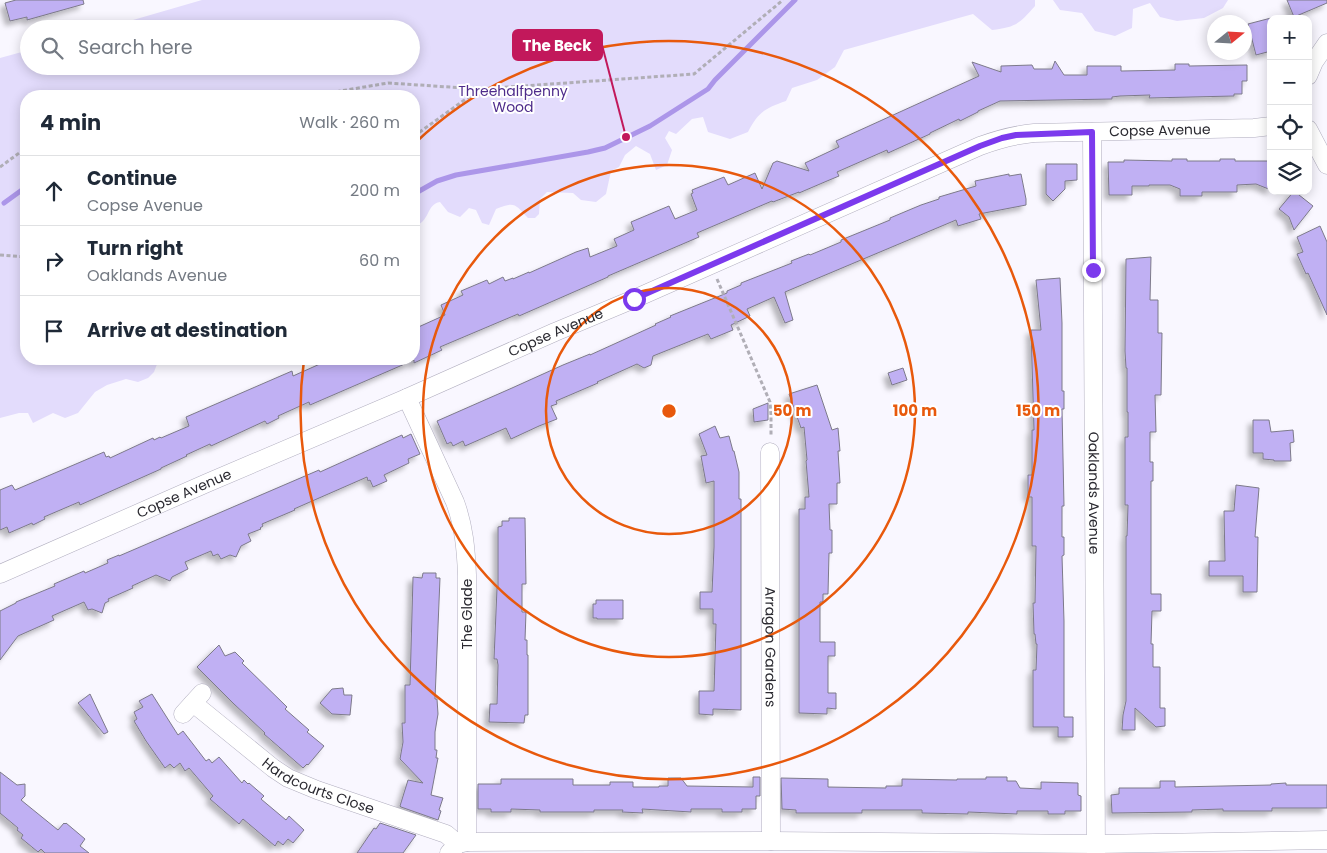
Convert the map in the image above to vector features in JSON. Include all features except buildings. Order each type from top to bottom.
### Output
[{"type":"street","points":[[1312,67],[1327,43]]},
{"type":"street","name":"Copse Avenue","points":[[0,574],[1002,138],[1024,134],[1267,126]]},
{"type":"street","name":"Oaklands Avenue","points":[[1092,132],[1096,848]]},
{"type":"street","points":[[1312,137],[1327,165]]},
{"type":"street","name":"The Glade","points":[[407,398],[460,515],[464,535],[467,575],[458,846]]},
{"type":"street","name":"Arragon Gardens","points":[[770,452],[772,841]]},
{"type":"street","name":"Hardcourts Close","points":[[193,703],[288,778],[446,834],[458,846]]},
{"type":"street","points":[[458,846],[772,841],[1096,848],[1327,840]]},
{"type":"path","points":[[347,90],[388,83],[480,89],[694,74],[783,0]]},
{"type":"path","points":[[420,132],[480,89]]},
{"type":"path","points":[[0,167],[20,152]]},
{"type":"path","points":[[0,256],[20,257]]},
{"type":"path","points":[[711,265],[770,402],[770,452]]},
{"type":"green space","name":"Threehalfpenny Wood","points":[[202,0],[1035,0],[1035,6],[1021,21],[1007,28],[992,30],[973,14],[844,50],[835,67],[817,80],[792,88],[786,101],[773,106],[759,115],[748,132],[730,139],[708,132],[703,117],[692,119],[676,134],[669,131],[665,138],[672,150],[667,165],[656,170],[650,154],[636,146],[625,155],[619,167],[611,171],[606,194],[596,202],[581,200],[573,193],[547,192],[540,199],[539,214],[535,218],[528,218],[514,205],[507,205],[496,209],[489,225],[482,223],[476,210],[469,208],[460,217],[448,212],[440,202],[432,206],[420,223],[420,90],[20,90],[20,365],[157,365],[154,372],[148,378],[138,382],[126,379],[107,385],[95,392],[78,413],[65,418],[53,413],[33,423],[28,413],[19,413],[0,418],[0,58],[20,52],[20,75],[420,75],[420,20],[133,20]]},
{"type":"green space","points":[[1053,0],[1228,0],[1223,8],[1204,18],[1177,21],[1160,17],[1150,3],[1133,9],[1132,28],[1115,36],[1095,31],[1082,13],[1060,10]]},
{"type":"waterway","points":[[420,191],[437,181],[456,175],[605,148],[650,126],[708,89],[795,0]]},
{"type":"waterway","points":[[4,203],[20,191]]},
{"type":"place","name":"The Beck","points":[[626,137]]},
{"type":"route","points":[[634,299],[980,146],[1002,138],[1024,134],[1092,132],[1093,270]]}]
